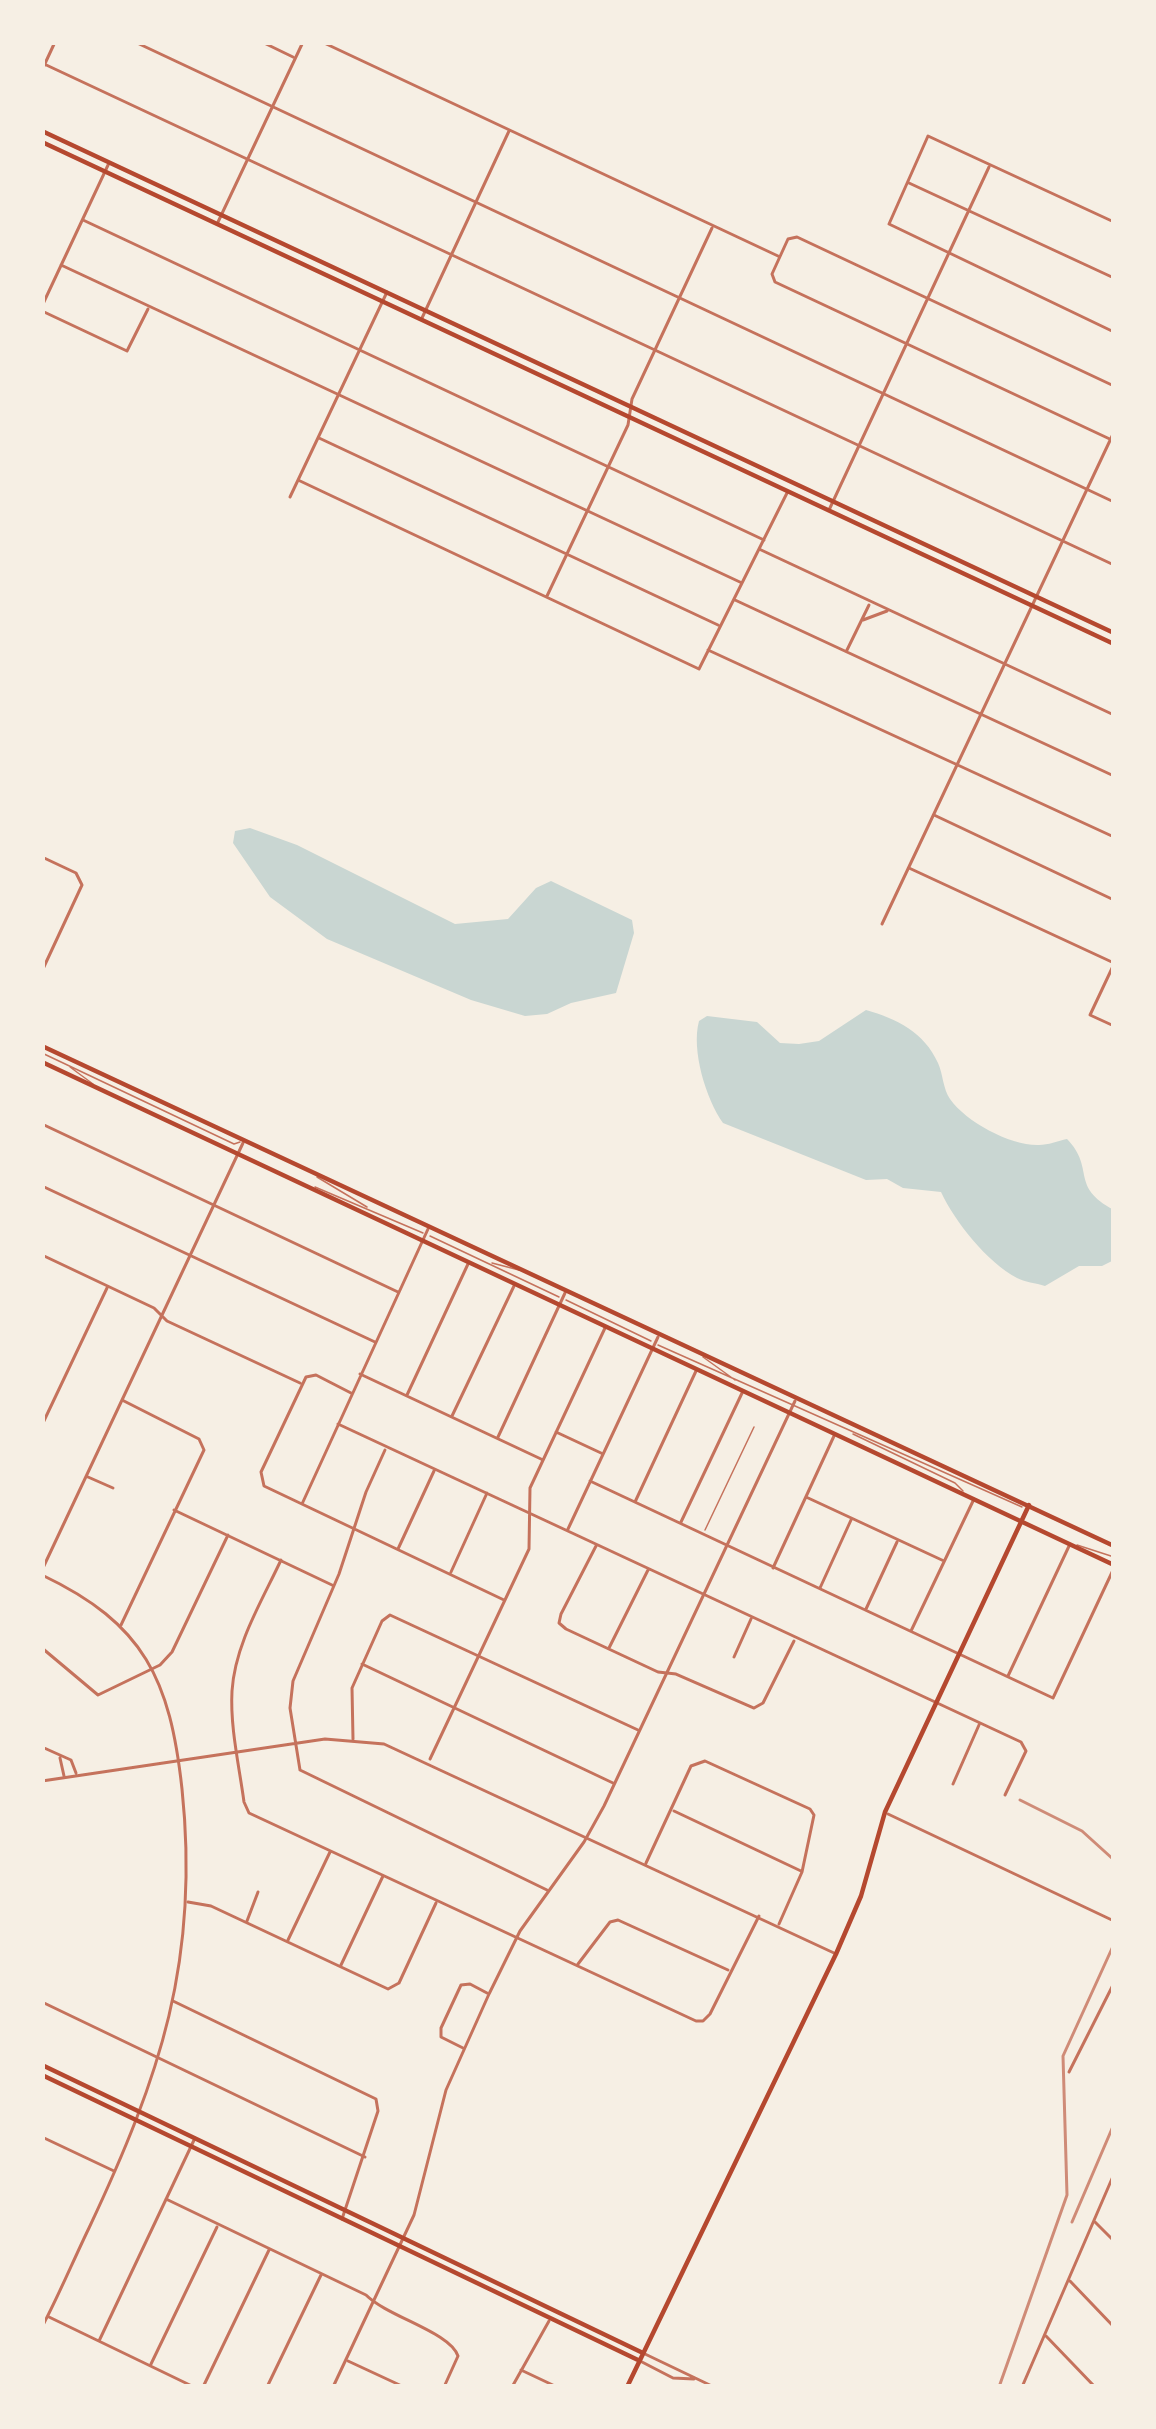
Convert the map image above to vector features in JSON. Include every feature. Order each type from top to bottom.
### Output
[{"type":"main road","points":[[42,131],[1114,633]]},
{"type":"main road","points":[[42,142],[1114,644]]},
{"type":"main road","points":[[42,1050],[307,1171],[515,1284],[563,1298],[701,1355],[835,1434],[1114,1563]]},
{"type":"main road","points":[[42,1062],[294,1180],[523,1271],[606,1327],[743,1391],[793,1406],[1113,1545]]},
{"type":"main road","points":[[627,2387],[836,1954],[862,1896],[885,1812],[1029,1505]]},
{"type":"main road","points":[[42,2065],[643,2354]]},
{"type":"main road","points":[[42,2075],[640,2361]]},
{"type":"street","points":[[55,42],[43,66],[1114,566]]},
{"type":"street","points":[[135,42],[1114,502]]},
{"type":"street","points":[[262,42],[295,57]]},
{"type":"street","points":[[218,224],[303,42]]},
{"type":"street","points":[[322,42],[780,256]]},
{"type":"street","points":[[421,319],[509,131]]},
{"type":"street","points":[[1114,222],[928,136],[890,224],[1114,332]]},
{"type":"street","points":[[109,163],[42,308],[127,351],[150,306]]},
{"type":"street","points":[[829,510],[990,165]]},
{"type":"street","points":[[908,182],[1114,278]]},
{"type":"street","points":[[82,220],[764,540]]},
{"type":"street","points":[[546,598],[713,226]]},
{"type":"street","points":[[1112,440],[773,281],[772,274],[788,239],[796,237],[1114,386]]},
{"type":"street","points":[[61,265],[742,583]]},
{"type":"street","points":[[290,496],[387,292]]},
{"type":"street","points":[[881,924],[1114,432]]},
{"type":"street","points":[[319,438],[720,626]]},
{"type":"street","points":[[298,480],[699,669],[788,491]]},
{"type":"street","points":[[759,548],[1114,716]]},
{"type":"street","points":[[734,599],[1114,776]]},
{"type":"street","points":[[847,652],[870,602]]},
{"type":"street","points":[[861,621],[888,610]]},
{"type":"street","points":[[708,650],[1114,837]]},
{"type":"street","points":[[932,814],[1114,900]]},
{"type":"street","points":[[42,857],[76,873],[82,882],[42,971]]},
{"type":"street","points":[[908,867],[1114,963],[1090,1015],[1114,1026]]},
{"type":"street","points":[[42,1124],[398,1292]]},
{"type":"street","points":[[42,2327],[139,2121],[159,2059],[173,2001],[186,1902],[186,1838],[171,1712],[154,1667],[121,1625],[84,1596],[42,1573],[244,1141]]},
{"type":"street","points":[[42,1186],[375,1342]]},
{"type":"street","points":[[302,1504],[426,1234]]},
{"type":"street","points":[[42,1256],[302,1384]]},
{"type":"street","points":[[407,1395],[469,1262]]},
{"type":"street","points":[[452,1416],[515,1284]]},
{"type":"street","points":[[42,1425],[108,1286]]},
{"type":"street","points":[[497,1437],[563,1298]]},
{"type":"street","points":[[428,1762],[531,1543],[529,1493],[606,1327]]},
{"type":"street","points":[[567,1531],[659,1335]]},
{"type":"street","points":[[635,1502],[697,1370]]},
{"type":"street","points":[[360,1374],[543,1459]]},
{"type":"street","points":[[351,1393],[308,1376],[261,1472],[264,1486],[504,1600]]},
{"type":"street","points":[[681,1523],[743,1391]]},
{"type":"street","points":[[121,1625],[202,1456],[203,1444],[122,1400]]},
{"type":"street","points":[[334,2387],[404,2239],[420,2198],[446,2090],[489,1994],[516,1938],[588,1836],[615,1784],[793,1406]]},
{"type":"street","points":[[338,1424],[1024,1744],[1025,1754],[1005,1796]]},
{"type":"street","points":[[556,1432],[602,1454]]},
{"type":"street","points":[[773,1568],[835,1434]]},
{"type":"street","points":[[386,1447],[293,1681],[290,1708],[302,1773],[548,1891]]},
{"type":"street","points":[[398,1549],[435,1469]]},
{"type":"street","points":[[86,1476],[113,1488]]},
{"type":"street","points":[[590,1481],[1053,1698],[1114,1563]]},
{"type":"street","points":[[451,1574],[487,1493]]},
{"type":"street","points":[[806,1497],[944,1561]]},
{"type":"street","points":[[910,1633],[972,1498]]},
{"type":"street","points":[[174,1510],[334,1586]]},
{"type":"street","points":[[819,1589],[852,1518]]},
{"type":"street","points":[[42,1648],[98,1695],[154,1667],[172,1652],[228,1535]]},
{"type":"street","points":[[865,1611],[898,1540]]},
{"type":"street","points":[[1008,1677],[1070,1544]]},
{"type":"street","points":[[597,1545],[560,1623],[608,1649],[758,1708],[796,1637]]},
{"type":"street","points":[[281,1560],[236,1664],[232,1705],[249,1813],[691,2020],[704,2021],[759,1916]]},
{"type":"street","points":[[608,1649],[649,1569]]},
{"type":"street","points":[[353,1739],[350,1698],[382,1621],[390,1615],[640,1730]]},
{"type":"street","points":[[734,1657],[752,1618]]},
{"type":"street","points":[[362,1664],[615,1784]]},
{"type":"street","points":[[952,1784],[981,1723]]},
{"type":"street","points":[[42,1781],[296,1743],[353,1739],[384,1744],[836,1954]]},
{"type":"street","points":[[42,1747],[71,1760],[76,1774]]},
{"type":"street","points":[[59,1756],[64,1776]]},
{"type":"street","points":[[646,1863],[697,1760],[809,1809],[814,1815],[802,1871],[778,1925]]},
{"type":"street","points":[[670,1809],[802,1871]]},
{"type":"street","points":[[885,1812],[1114,1921]]},
{"type":"street","points":[[287,1942],[330,1852]]},
{"type":"street","points":[[340,1966],[383,1876]]},
{"type":"street","points":[[246,1922],[258,1892]]},
{"type":"street","points":[[186,1902],[204,1904],[392,1989],[436,1901]]},
{"type":"street","points":[[577,1965],[610,1922],[618,1920],[731,1972]]},
{"type":"street","points":[[1070,2072],[1114,1983]]},
{"type":"street","points":[[464,2048],[441,2038],[441,2028],[461,1985],[470,1984],[489,1994]]},
{"type":"street","points":[[173,2001],[376,2099],[379,2107],[365,2157],[342,2219]]},
{"type":"street","points":[[42,2002],[365,2157]]},
{"type":"street","points":[[42,2137],[116,2172]]},
{"type":"street","points":[[99,2341],[195,2138]]},
{"type":"street","points":[[1022,2387],[1114,2174]]},
{"type":"street","points":[[166,2198],[322,2273],[454,2346],[457,2362],[444,2387]]},
{"type":"street","points":[[1094,2220],[1114,2241]]},
{"type":"street","points":[[150,2366],[218,2224]]},
{"type":"street","points":[[203,2387],[270,2248]]},
{"type":"street","points":[[267,2387],[322,2273]]},
{"type":"street","points":[[1068,2280],[1114,2327]]},
{"type":"street","points":[[48,2316],[194,2387]]},
{"type":"street","points":[[512,2387],[550,2318]]},
{"type":"street","points":[[1045,2335],[1095,2387]]},
{"type":"street","points":[[643,2354],[714,2387]]},
{"type":"street","points":[[346,2360],[404,2387]]},
{"type":"street","points":[[640,2361],[673,2378],[696,2379]]},
{"type":"street","points":[[520,2370],[557,2387]]},
{"type":"lane","points":[[42,1050],[101,1090]]},
{"type":"lane","points":[[67,1065],[234,1144],[244,1141]]},
{"type":"lane","points":[[307,1171],[376,1211]]},
{"type":"lane","points":[[294,1180],[488,1262],[654,1346],[955,1483],[972,1498]]},
{"type":"lane","points":[[488,1262],[523,1271]]},
{"type":"lane","points":[[701,1355],[739,1382]]},
{"type":"lane","points":[[703,1534],[754,1427]]},
{"type":"lane","points":[[844,1430],[1018,1508],[1029,1505]]},
{"type":"lane","points":[[1062,1540],[1114,1563]]},
{"type":"shaded area","points":[[250,828],[297,845],[455,924],[508,919],[536,888],[551,881],[632,920],[634,933],[616,993],[525,1016],[471,1000],[327,939],[270,897],[233,843],[235,831]]},
{"type":"shaded area","points":[[866,1010],[899,1023],[925,1043],[938,1063],[950,1099],[978,1124],[1028,1144],[1067,1139],[1092,1193],[1114,1210],[1114,1260],[1102,1266],[1079,1266],[1045,1286],[1023,1281],[983,1252],[941,1192],[903,1188],[887,1179],[866,1180],[723,1123],[702,1074],[699,1021],[707,1016],[757,1022],[780,1043],[799,1044],[819,1041]]},
{"type":"railway","points":[[1020,1800],[1082,1831],[1114,1860]]},
{"type":"railway","points":[[999,2387],[1067,2195],[1063,2056],[1114,1944]]},
{"type":"railway","points":[[1072,2222],[1114,2124]]}]
